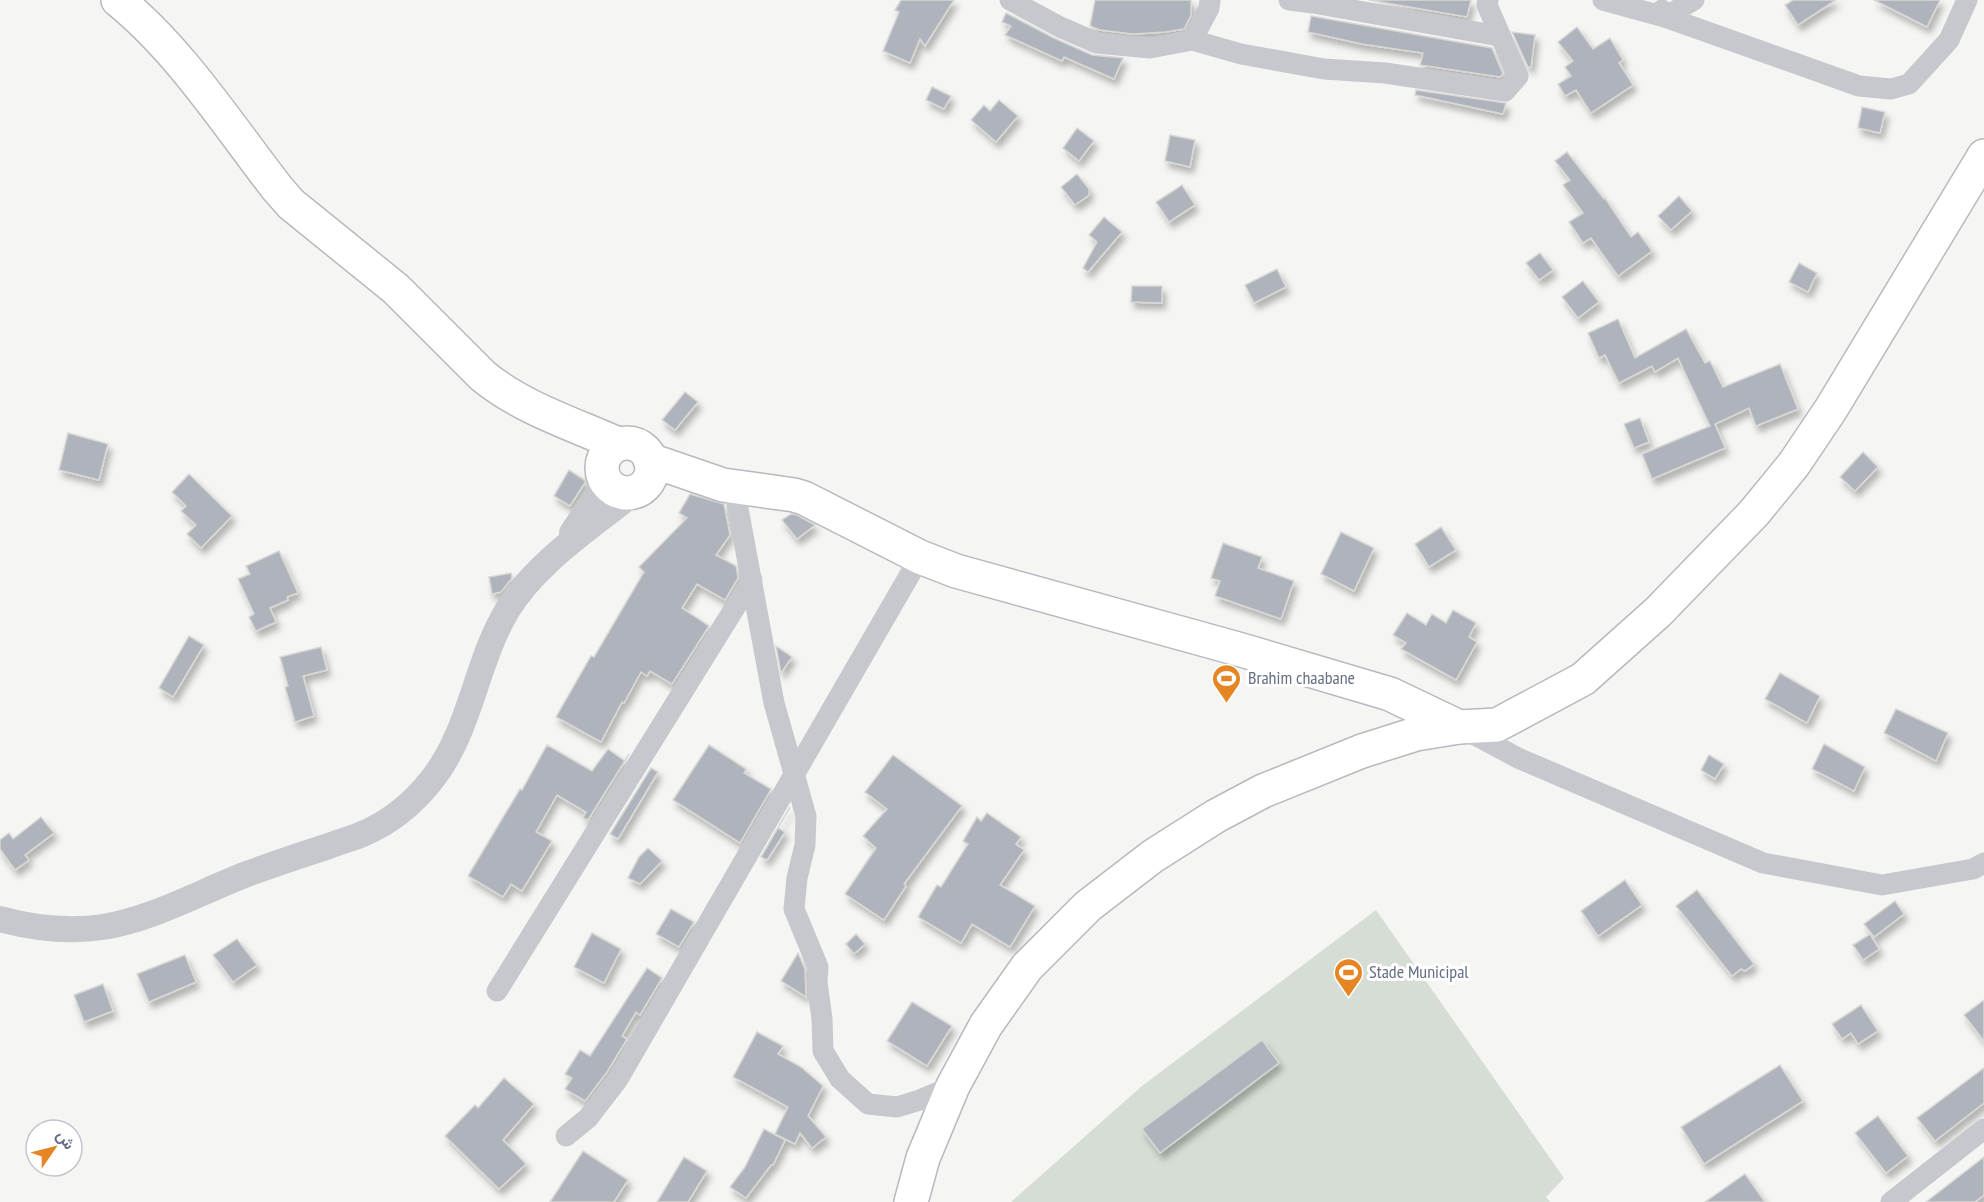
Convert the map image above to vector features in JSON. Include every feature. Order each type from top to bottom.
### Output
[{"type":"main road","points":[[118,0],[156,35],[178,60],[291,204],[396,290],[490,381],[510,395],[618,444]]},
{"type":"main road","points":[[911,1202],[923,1158],[953,1086],[986,1025],[1027,967],[1088,906],[1153,856],[1216,816],[1263,791],[1362,751],[1416,734],[1459,727],[1497,725],[1583,679],[1658,612],[1754,513],[1794,464],[1831,409],[1984,156]]},
{"type":"main road","points":[[549,414],[619,485],[644,486],[650,478],[652,469],[646,452],[628,443],[618,444],[610,449],[602,466],[619,485],[672,485],[723,485],[794,495],[920,557],[956,571],[1238,649],[1390,694],[1459,727]]},
{"type":"main road","points":[[650,460],[723,485]]},
{"type":"street","points":[[1010,0],[1060,27],[1097,43],[1150,48],[1192,40],[1241,54],[1324,69],[1385,73],[1505,91],[1518,76],[1486,5],[1488,0]]},
{"type":"street","points":[[1192,40],[1209,8],[1210,0]]},
{"type":"street","points":[[1289,0],[1499,36]]},
{"type":"street","points":[[1603,0],[1662,9],[1859,86],[1890,88],[1909,84],[1949,40],[1967,0]]},
{"type":"street","points":[[1662,9],[1694,0]]},
{"type":"street","points":[[0,919],[23,926],[63,930],[103,927],[142,917],[248,874],[366,833],[390,819],[412,802],[431,782],[447,759],[508,609],[529,582],[561,551],[619,485]]},
{"type":"street","points":[[723,485],[752,580],[774,703],[806,816],[805,845],[797,878],[794,909],[818,967],[817,982],[823,1051],[840,1080],[868,1104],[897,1107],[953,1086]]},
{"type":"street","points":[[566,1136],[588,1118],[618,1078],[920,557]]},
{"type":"street","points":[[497,991],[752,580]]},
{"type":"street","points":[[1459,727],[1518,758],[1763,863],[1882,885],[1973,869],[1984,863]]},
{"type":"street","points":[[1891,1202],[1984,1129]]},
{"type":"shaded area","name":"Stade Municipal","points":[[1376,910],[1564,1178],[1546,1197],[1550,1202],[1011,1202],[1142,1086]]},
{"type":"building","points":[[901,0],[954,0],[925,46],[920,39],[910,63],[883,51],[899,12],[895,10]]},
{"type":"building","points":[[1095,0],[1191,0],[1191,15],[1184,29],[1133,34],[1100,30],[1090,26]]},
{"type":"building","points":[[1369,0],[1471,0],[1467,17]]},
{"type":"building","points":[[1793,0],[1836,0],[1798,25],[1785,5]]},
{"type":"building","points":[[1874,0],[1940,0],[1927,27]]},
{"type":"building","points":[[1006,13],[1092,55],[1123,58],[1114,79],[1064,57],[1062,61],[1005,35],[1011,26],[1002,22]]},
{"type":"building","points":[[1311,16],[1492,48],[1503,74],[1500,77],[1420,65],[1423,53],[1362,44],[1308,32]]},
{"type":"building","points":[[1577,27],[1593,49],[1610,38],[1623,60],[1619,63],[1633,85],[1591,113],[1576,90],[1565,96],[1558,84],[1571,76],[1565,67],[1573,61],[1558,42]]},
{"type":"building","points":[[1512,32],[1535,35],[1531,67],[1528,67]]},
{"type":"building","points":[[932,87],[951,96],[944,109],[926,100]]},
{"type":"building","points":[[1416,90],[1506,103],[1503,114],[1415,95]]},
{"type":"building","points":[[999,100],[1018,116],[996,142],[971,120],[984,105],[990,111]]},
{"type":"building","points":[[1862,107],[1885,112],[1880,133],[1858,128]]},
{"type":"building","points":[[1077,128],[1094,141],[1079,161],[1063,148]]},
{"type":"building","points":[[1170,135],[1195,140],[1190,167],[1165,161]]},
{"type":"building","points":[[1567,152],[1605,198],[1631,237],[1638,232],[1652,251],[1618,276],[1591,238],[1583,243],[1569,222],[1583,213],[1563,185],[1570,180],[1555,161]]},
{"type":"building","points":[[1077,174],[1089,189],[1089,195],[1075,205],[1061,187]]},
{"type":"building","points":[[1182,185],[1195,205],[1169,222],[1156,202]]},
{"type":"building","points":[[1679,196],[1692,211],[1671,230],[1658,216]]},
{"type":"building","points":[[1104,217],[1122,232],[1088,272],[1083,268],[1097,242],[1089,235]]},
{"type":"building","points":[[1540,253],[1553,270],[1539,280],[1526,263]]},
{"type":"building","points":[[1799,263],[1817,273],[1808,292],[1789,282]]},
{"type":"building","points":[[1277,269],[1286,287],[1254,303],[1245,285]]},
{"type":"building","points":[[1583,281],[1599,302],[1578,318],[1562,297]]},
{"type":"building","points":[[1132,286],[1162,286],[1162,303],[1131,302]]},
{"type":"building","points":[[1618,319],[1635,358],[1686,329],[1705,363],[1710,361],[1723,387],[1780,364],[1798,409],[1756,426],[1749,408],[1715,424],[1725,448],[1652,479],[1642,454],[1710,426],[1678,358],[1655,372],[1652,366],[1619,383],[1605,355],[1599,358],[1588,333]]},
{"type":"building","points":[[685,392],[698,402],[675,430],[662,420]]},
{"type":"building","points":[[1640,418],[1649,442],[1634,448],[1624,424]]},
{"type":"building","points":[[68,433],[108,444],[99,480],[59,470]]},
{"type":"building","points":[[1863,452],[1878,467],[1855,491],[1840,477]]},
{"type":"building","points":[[569,470],[586,481],[570,506],[554,496]]},
{"type":"building","points":[[189,474],[232,516],[201,548],[187,534],[196,525],[181,511],[186,506],[172,492]]},
{"type":"building","points":[[690,494],[724,504],[730,535],[716,555],[736,566],[738,578],[725,600],[697,584],[682,608],[709,626],[672,684],[650,671],[647,676],[641,672],[601,742],[556,717],[644,572],[639,567],[687,518],[679,513]]},
{"type":"building","points":[[791,514],[815,525],[797,539],[782,520]]},
{"type":"building","points":[[1441,527],[1456,550],[1429,567],[1415,544]]},
{"type":"building","points":[[1341,532],[1374,548],[1354,591],[1321,574]]},
{"type":"building","points":[[1223,543],[1262,557],[1258,568],[1294,581],[1281,619],[1215,596],[1220,581],[1211,578]]},
{"type":"building","points":[[279,551],[298,593],[270,608],[276,622],[256,631],[249,617],[254,614],[238,579],[250,574],[246,566]]},
{"type":"building","points":[[511,573],[512,578],[501,592],[492,594],[489,577]]},
{"type":"building","points":[[1453,610],[1476,623],[1469,637],[1477,642],[1456,680],[1401,649],[1406,643],[1393,635],[1407,613],[1426,625],[1432,614],[1446,623]]},
{"type":"building","points":[[189,636],[204,645],[173,697],[159,688]]},
{"type":"building","points":[[776,646],[792,657],[781,673]]},
{"type":"building","points":[[321,647],[327,670],[303,676],[314,716],[295,722],[285,687],[288,686],[280,657]]},
{"type":"building","points":[[1780,673],[1820,696],[1807,723],[1765,699]]},
{"type":"building","points":[[1896,709],[1948,733],[1936,761],[1884,733]]},
{"type":"building","points":[[1824,744],[1865,767],[1854,791],[1812,769]]},
{"type":"building","points":[[547,745],[592,771],[608,749],[625,761],[588,820],[583,818],[586,812],[557,795],[536,832],[552,841],[522,891],[511,884],[503,897],[468,876],[520,789],[522,790]]},
{"type":"building","points":[[709,745],[746,769],[744,773],[771,789],[740,843],[673,800]]},
{"type":"building","points":[[893,755],[962,806],[904,884],[906,886],[884,920],[845,894],[876,848],[863,836],[887,809],[865,792]]},
{"type":"building","points":[[1709,755],[1724,764],[1715,779],[1701,770]]},
{"type":"building","points":[[651,768],[658,772],[618,839],[610,834]]},
{"type":"building","points":[[790,807],[778,828],[785,832],[767,860],[761,857]]},
{"type":"building","points":[[987,813],[1021,837],[1016,844],[1024,850],[1000,885],[1035,906],[1010,947],[972,924],[961,943],[918,917],[937,885],[941,887],[968,844],[963,841],[977,817],[981,821]]},
{"type":"building","points":[[41,817],[54,833],[25,855],[29,860],[15,870],[0,849],[0,840],[9,833],[13,839]]},
{"type":"building","points":[[648,848],[662,861],[640,884],[628,878],[639,857]]},
{"type":"building","points":[[1625,880],[1642,905],[1598,936],[1581,911]]},
{"type":"building","points":[[1697,890],[1754,964],[1745,971],[1741,969],[1732,976],[1676,906]]},
{"type":"building","points":[[1895,901],[1904,914],[1874,937],[1864,924]]},
{"type":"building","points":[[671,909],[694,922],[679,947],[656,934]]},
{"type":"building","points":[[592,933],[621,949],[604,983],[574,967]]},
{"type":"building","points":[[856,934],[865,944],[854,954],[846,944]]},
{"type":"building","points":[[1870,934],[1879,949],[1863,960],[1853,945]]},
{"type":"building","points":[[237,939],[257,965],[233,982],[213,955]]},
{"type":"building","points":[[798,953],[805,969],[806,997],[781,981]]},
{"type":"building","points":[[185,955],[196,982],[149,1002],[137,974]]},
{"type":"building","points":[[647,968],[662,978],[640,1015],[636,1012],[622,1036],[627,1039],[607,1072],[585,1101],[565,1089],[572,1078],[565,1074],[580,1050],[590,1056]]},
{"type":"building","points":[[103,984],[113,1011],[84,1022],[74,995]]},
{"type":"building","points":[[1984,1000],[1984,1041],[1964,1015]]},
{"type":"building","points":[[912,1002],[952,1026],[927,1066],[887,1041]]},
{"type":"building","points":[[1861,1005],[1878,1031],[1858,1044],[1851,1033],[1842,1039],[1832,1024]]},
{"type":"building","points":[[757,1032],[783,1046],[778,1054],[801,1067],[823,1086],[808,1116],[826,1137],[812,1148],[800,1133],[795,1144],[775,1134],[788,1107],[733,1077]]},
{"type":"building","points":[[1262,1040],[1279,1063],[1160,1153],[1142,1129]]},
{"type":"building","points":[[1780,1065],[1803,1101],[1704,1164],[1681,1127]]},
{"type":"building","points":[[1984,1068],[1984,1103],[1935,1141],[1917,1118]]},
{"type":"building","points":[[504,1078],[534,1104],[503,1140],[526,1164],[499,1189],[445,1136],[475,1105],[478,1108]]},
{"type":"building","points":[[1878,1116],[1908,1156],[1886,1173],[1855,1133]]},
{"type":"building","points":[[764,1129],[785,1140],[773,1165],[746,1198],[730,1187],[745,1167]]},
{"type":"building","points":[[583,1151],[628,1180],[614,1202],[550,1202]]},
{"type":"building","points":[[684,1157],[707,1171],[688,1202],[657,1202]]},
{"type":"building","points":[[1984,1157],[1984,1195],[1975,1202],[1926,1202]]},
{"type":"building","points":[[1745,1174],[1765,1202],[1705,1202]]},
{"type":"place","name":"Brahim chaabane","points":[[1227,704]]},
{"type":"place","name":"Stade Municipal","points":[[1348,998]]}]
